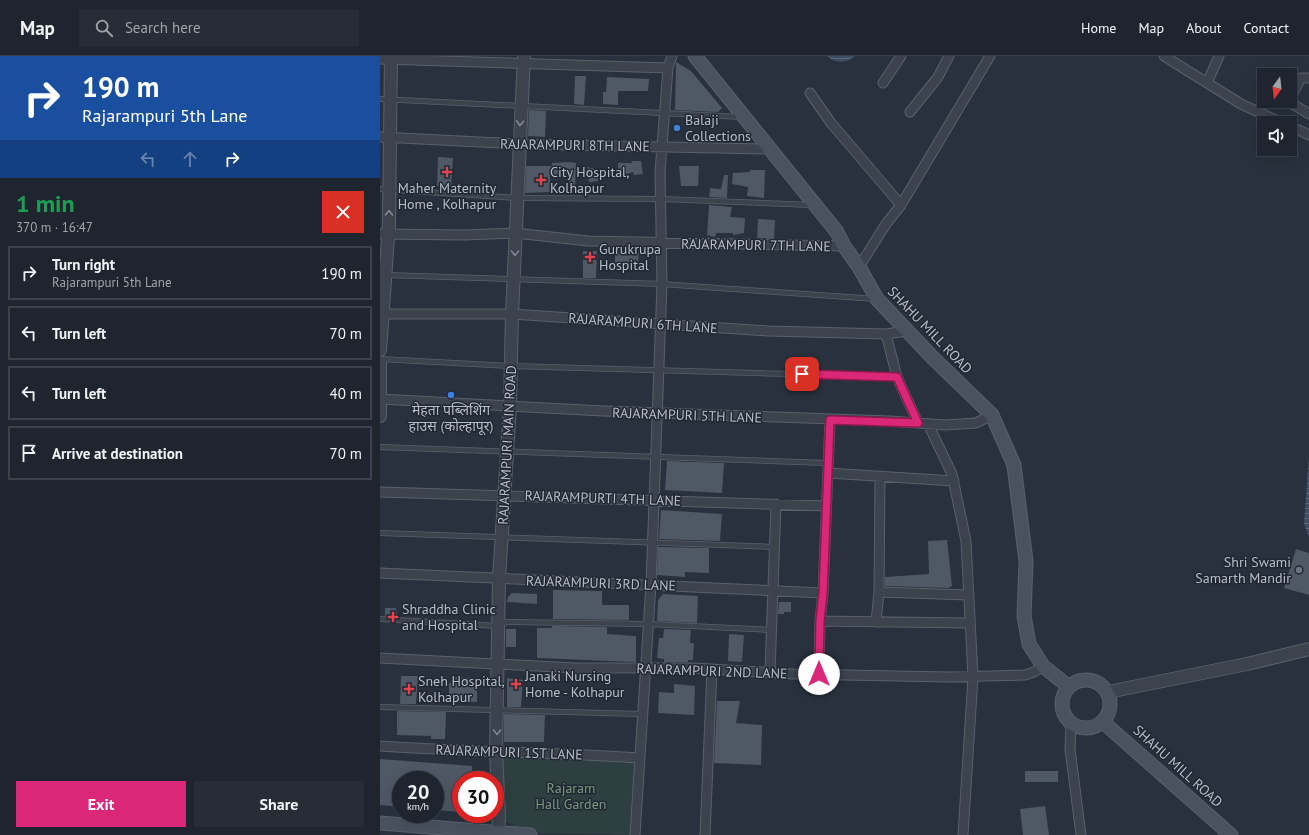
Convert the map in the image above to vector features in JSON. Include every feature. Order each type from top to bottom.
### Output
[{"type":"main road","name":"SHAHU MILL ROAD","points":[[695,56],[838,232],[844,246],[859,267],[877,299],[906,331],[992,415],[1014,465],[1026,561],[1024,616],[1029,644],[1043,666],[1069,687]]},
{"type":"main road","points":[[1080,680],[1088,680],[1096,682],[1108,692],[1111,708],[1104,722],[1089,728],[1080,728],[1071,724],[1063,712],[1062,704],[1063,696],[1069,687],[1080,680]]},
{"type":"main road","name":"SHAHU MILL ROAD","points":[[1104,722],[1231,835]]},
{"type":"main road","points":[[380,823],[498,834],[530,835]]},
{"type":"main road","points":[[380,831],[432,835]]},
{"type":"street","points":[[634,835],[651,584],[662,284],[660,243],[662,147],[668,68],[672,56]]},
{"type":"street","points":[[883,83],[901,56]]},
{"type":"street","points":[[910,112],[938,77],[949,56]]},
{"type":"street","points":[[859,267],[886,224],[901,205],[990,56]]},
{"type":"street","points":[[1164,56],[1241,104],[1267,116]]},
{"type":"street","points":[[1207,82],[1219,56]]},
{"type":"street","points":[[380,350],[384,234],[387,58],[524,60],[668,68]]},
{"type":"street","name":"RAJARAMPURI MAIN ROAD","points":[[498,834],[496,752],[498,709],[499,578],[510,406],[515,233],[524,60]]},
{"type":"street","points":[[1309,78],[1301,78],[1293,93],[1291,103],[1309,114]]},
{"type":"street","points":[[810,93],[831,123],[901,205]]},
{"type":"street","points":[[1297,129],[1309,135]]},
{"type":"street","name":"RAJARAMPURI 8TH LANE","points":[[386,138],[519,144],[770,149]]},
{"type":"street","name":"RAJARAMPURI 7TH LANE","points":[[384,234],[464,235],[515,233],[588,241],[844,246]]},
{"type":"street","name":"RAJARAMPURI 6TH LANE","points":[[381,314],[512,314],[768,331],[886,334],[906,331]]},
{"type":"street","points":[[886,334],[897,377],[918,423]]},
{"type":"street","points":[[380,362],[380,416]]},
{"type":"street","name":"RAJARAMPURI 5TH LANE","points":[[381,399],[657,413],[945,425],[976,423],[992,415]]},
{"type":"street","points":[[819,674],[820,621],[823,593],[830,420]]},
{"type":"street","points":[[928,424],[952,474],[966,541],[973,677],[963,835]]},
{"type":"street","points":[[828,468],[880,476],[954,481]]},
{"type":"street","points":[[876,622],[879,592],[880,476]]},
{"type":"street","name":"RAJARAMPURTI 4TH LANE","points":[[380,492],[826,506]]},
{"type":"street","points":[[770,672],[776,504]]},
{"type":"street","name":"RAJARAMPURI 3RD LANE","points":[[380,572],[559,582],[651,584],[823,593]]},
{"type":"street","points":[[879,592],[968,595]]},
{"type":"street","points":[[820,621],[970,623]]},
{"type":"street","points":[[1108,692],[1247,664],[1309,649]]},
{"type":"street","points":[[380,658],[498,664]]},
{"type":"street","name":"RAJARAMPURI 2ND LANE","points":[[498,664],[576,668],[712,669],[819,674],[973,677],[1026,675],[1043,666]]},
{"type":"street","points":[[705,835],[712,669]]},
{"type":"street","points":[[1071,724],[1070,750],[1081,835]]},
{"type":"street","name":"RAJARAMPURI 1ST LANE","points":[[380,746],[496,752],[557,752],[639,758]]},
{"type":"lane","points":[[386,99],[665,115],[744,117]]},
{"type":"lane","points":[[384,189],[517,198],[661,199],[816,206]]},
{"type":"lane","points":[[383,275],[514,278],[662,284],[877,299]]},
{"type":"lane","points":[[380,362],[897,377]]},
{"type":"lane","points":[[380,448],[656,457],[828,468]]},
{"type":"lane","points":[[380,532],[775,547]]},
{"type":"lane","points":[[380,619],[499,624],[648,624],[772,630]]},
{"type":"lane","points":[[380,707],[642,714]]},
{"type":"green space","name":"Rajaram Hall Garden","points":[[501,757],[564,758],[634,762],[630,835],[522,833],[513,824],[504,822],[504,771],[501,771]]},
{"type":"water","points":[[827,56],[855,56],[852,59],[841,62],[833,60]]},
{"type":"water","points":[[1309,455],[1309,537],[1304,524]]},
{"type":"building","points":[[676,62],[691,71],[722,108],[718,112],[675,110]]},
{"type":"building","points":[[575,76],[586,76],[584,105],[574,104]]},
{"type":"building","points":[[607,77],[649,79],[648,91],[618,91],[618,105],[603,104],[603,92],[606,92]]},
{"type":"building","points":[[529,110],[546,111],[545,137],[528,136]]},
{"type":"building","points":[[438,157],[453,158],[451,187],[437,186]]},
{"type":"building","points":[[632,161],[641,161],[643,174],[634,175],[633,172],[623,175],[623,171],[618,170],[618,163],[632,163]]},
{"type":"building","points":[[552,163],[576,163],[575,187],[568,187],[569,177],[550,175],[550,192],[525,193],[526,166],[552,166]]},
{"type":"building","points":[[679,166],[699,166],[698,186],[681,186]]},
{"type":"building","points":[[587,167],[599,170],[598,181],[589,182]]},
{"type":"building","points":[[750,170],[765,170],[764,198],[747,196],[748,187],[732,184],[733,173],[750,172]]},
{"type":"building","points":[[724,175],[728,175],[727,198],[709,197],[710,188],[721,189]]},
{"type":"building","points":[[709,205],[732,207],[730,217],[745,218],[744,233],[733,235],[733,233],[716,233],[715,237],[707,235]]},
{"type":"building","points":[[758,219],[775,220],[774,239],[757,238]]},
{"type":"building","points":[[583,251],[597,251],[596,278],[583,278]]},
{"type":"building","points":[[615,252],[639,252],[638,266],[615,265]]},
{"type":"building","points":[[667,461],[724,463],[722,493],[665,490]]},
{"type":"building","points":[[661,510],[722,514],[720,541],[659,539]]},
{"type":"building","points":[[947,540],[952,586],[948,588],[885,586],[885,577],[929,574],[928,541]]},
{"type":"building","points":[[658,547],[709,548],[709,573],[685,572],[685,577],[657,575]]},
{"type":"building","name":"Shri Swami Samarth Mandir","points":[[1296,549],[1309,553],[1309,595],[1284,588]]},
{"type":"building","points":[[553,590],[602,591],[602,605],[629,605],[629,620],[553,619]]},
{"type":"building","points":[[512,593],[537,594],[537,604],[507,602],[508,597]]},
{"type":"building","points":[[663,594],[698,596],[697,623],[657,621],[658,600]]},
{"type":"building","points":[[779,602],[791,602],[791,612],[778,614]]},
{"type":"building","points":[[385,608],[396,608],[397,616],[385,616]]},
{"type":"building","points":[[552,626],[607,627],[607,634],[636,636],[636,662],[537,658],[537,628],[552,628]]},
{"type":"building","points":[[506,629],[516,629],[516,647],[506,647]]},
{"type":"building","points":[[664,629],[691,630],[690,643],[694,643],[693,660],[688,660],[688,662],[664,662],[664,659],[657,658],[659,638],[663,638]]},
{"type":"building","points":[[729,634],[744,635],[742,662],[728,661]]},
{"type":"building","points":[[401,676],[418,676],[416,704],[400,704]]},
{"type":"building","points":[[453,677],[477,678],[477,702],[453,702],[452,698],[449,696],[449,683],[452,683]]},
{"type":"building","points":[[507,678],[523,680],[521,707],[507,707]]},
{"type":"building","points":[[674,684],[695,686],[694,715],[658,713],[659,692],[674,693]]},
{"type":"building","points":[[717,701],[740,701],[736,723],[762,725],[761,765],[714,763]]},
{"type":"building","points":[[397,711],[446,712],[445,739],[431,739],[431,736],[397,735]]},
{"type":"building","points":[[504,714],[545,715],[544,742],[504,742]]},
{"type":"building","points":[[380,759],[472,766],[472,771],[452,771],[452,811],[444,811],[444,771],[392,771],[392,806],[380,805]]},
{"type":"building","points":[[1025,771],[1058,771],[1058,782],[1025,782]]},
{"type":"building","points":[[1045,806],[1049,835],[1023,835],[1020,809]]},
{"type":"place","name":"Balaji Collections","points":[[677,128]]},
{"type":"place","name":"Maher Maternity Home , Kolhapur","points":[[447,172]]},
{"type":"place","name":"City Hospital, Kolhapur","points":[[541,180]]},
{"type":"place","name":"Gurukrupa Hospital","points":[[590,257]]},
{"type":"place","name":"मेहता पब्लिशिंग हाउस (कोल्हापूर)","points":[[451,395]]},
{"type":"place","name":"Shri Swami Samarth Mandir","points":[[1299,570]]},
{"type":"place","name":"Shraddha Clinic and Hospital","points":[[393,617]]},
{"type":"place","name":"Janaki Nursing Home - Kolhapur","points":[[516,684]]},
{"type":"place","name":"Sneh Hospital, Kolhapur","points":[[409,689]]},
{"type":"route","points":[[802,374],[897,377],[918,423],[830,420],[823,593],[820,621],[819,674]]}]
